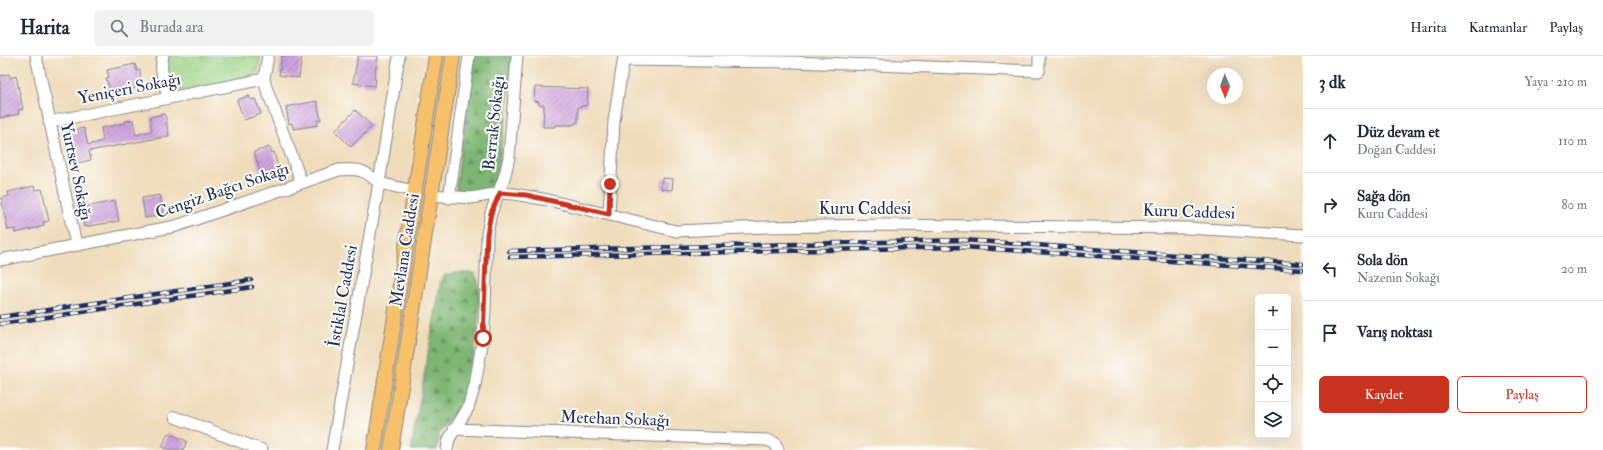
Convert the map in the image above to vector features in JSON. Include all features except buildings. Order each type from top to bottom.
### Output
[{"type":"main road","name":"Mevlana Caddesi","points":[[374,450],[436,56]]},
{"type":"main road","name":"Mevlana Caddesi","points":[[391,450],[454,56]]},
{"type":"street","name":"Yurtsev Sokağı","points":[[36,56],[76,245]]},
{"type":"street","points":[[163,56],[161,62],[168,98]]},
{"type":"street","points":[[268,56],[264,79],[301,181]]},
{"type":"street","name":"İstiklal Caddesi","points":[[332,450],[379,183],[399,56]]},
{"type":"street","points":[[448,198],[469,56]]},
{"type":"street","name":"Berrak Sokağı","points":[[447,450],[449,439],[454,429],[468,408],[475,385],[485,309],[487,234],[491,213],[500,193],[509,157],[517,56]]},
{"type":"street","points":[[609,214],[614,121],[624,58],[819,60],[1039,71],[1039,56]]},
{"type":"street","name":"Yeniçeri Sokağı","points":[[49,122],[264,79]]},
{"type":"street","name":"Cengiz Bağcı Sokağı","points":[[0,260],[157,230],[190,222],[301,181],[340,170],[354,169],[365,171],[379,183]]},
{"type":"street","points":[[379,183],[414,191]]},
{"type":"street","name":"Kuru Caddesi","points":[[431,195],[448,198],[472,198],[500,193],[526,195],[676,231],[766,226],[883,225],[1188,228],[1303,234]]},
{"type":"street","points":[[175,417],[262,450]]},
{"type":"street","name":"Metehan Sokağı","points":[[454,429],[767,440],[777,447]]},
{"type":"green space","points":[[168,56],[261,56],[257,73],[250,77],[182,91],[175,89],[169,77],[167,69]]},
{"type":"green space","points":[[474,56],[512,56],[506,120],[494,189],[481,192],[457,193],[456,186]]},
{"type":"green space","points":[[454,273],[474,273],[478,281],[479,311],[472,366],[467,391],[464,401],[439,434],[437,450],[411,450],[441,280],[445,275]]},
{"type":"railway","points":[[509,251],[964,240],[1303,264]]},
{"type":"railway","points":[[510,257],[963,247],[1303,270]]},
{"type":"railway","points":[[0,317],[251,280]]},
{"type":"railway","points":[[0,324],[252,287]]},
{"type":"route","points":[[483,338],[488,222],[500,193],[526,195],[609,214],[610,184]]}]
